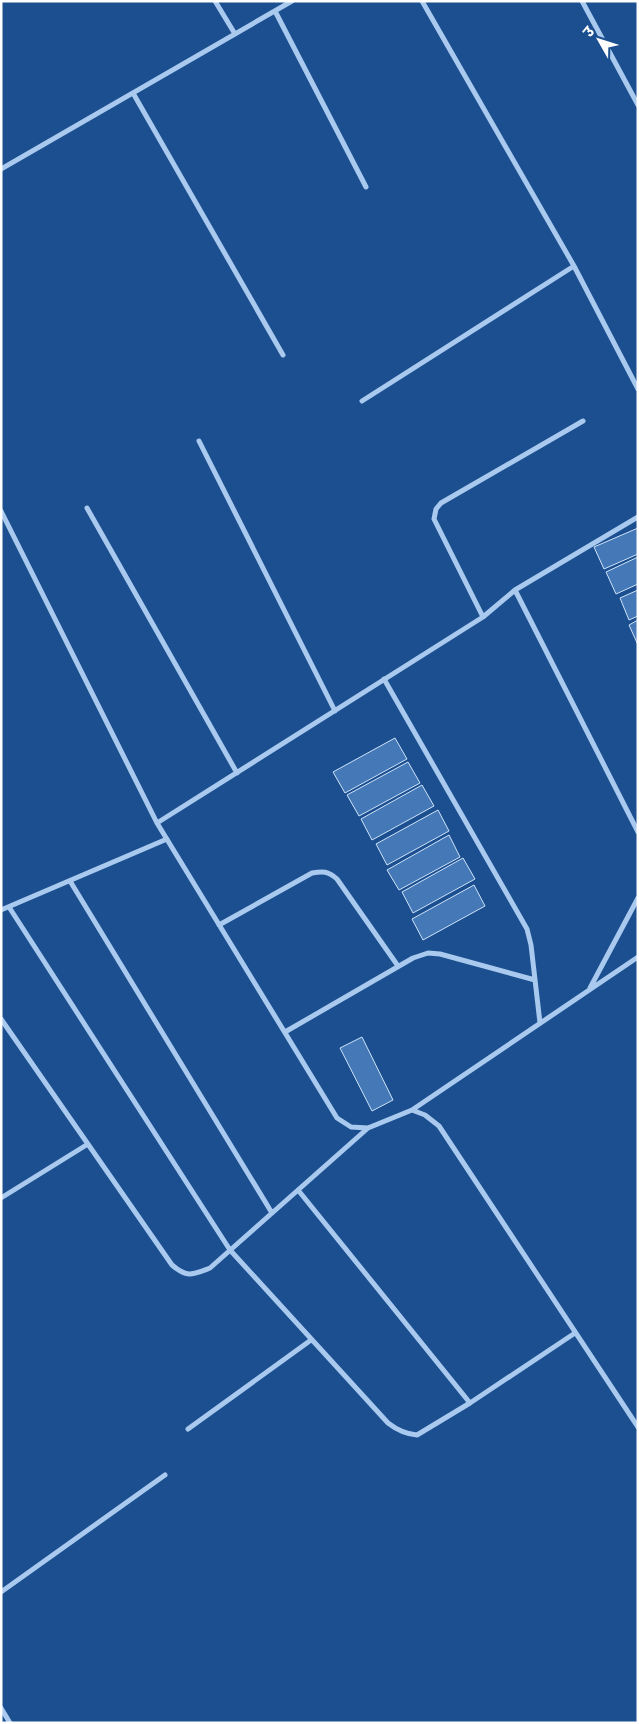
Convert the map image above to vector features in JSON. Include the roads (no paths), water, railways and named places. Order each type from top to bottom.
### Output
[{"type":"street","points":[[215,1],[234,34]]},
{"type":"street","points":[[1,169],[292,1]]},
{"type":"street","points":[[422,1],[574,266],[638,389]]},
{"type":"street","points":[[582,1],[638,105]]},
{"type":"street","points":[[274,11],[366,186]]},
{"type":"street","points":[[133,93],[283,355]]},
{"type":"street","points":[[362,401],[574,266]]},
{"type":"street","points":[[483,617],[434,519],[436,510],[441,503],[583,421]]},
{"type":"street","points":[[199,441],[335,711]]},
{"type":"street","points":[[87,508],[237,773]]},
{"type":"street","points":[[1,512],[157,823],[337,1118],[351,1127],[368,1128]]},
{"type":"street","points":[[157,823],[483,617],[515,590],[638,517]]},
{"type":"street","points":[[515,590],[638,832]]},
{"type":"street","points":[[384,679],[527,929],[532,945],[540,1023]]},
{"type":"street","points":[[1,910],[167,839]]},
{"type":"street","points":[[219,925],[312,873],[323,871],[331,873],[337,879],[398,966]]},
{"type":"street","points":[[70,881],[272,1213]]},
{"type":"street","points":[[590,990],[638,898]]},
{"type":"street","points":[[9,907],[230,1250],[388,1423],[403,1433],[417,1435],[470,1403],[575,1333]]},
{"type":"street","points":[[285,1032],[398,966],[428,953],[440,954],[535,980]]},
{"type":"street","points":[[1,1019],[172,1265],[182,1273],[196,1274],[210,1268],[368,1128],[412,1110],[638,957]]},
{"type":"street","points":[[412,1110],[425,1115],[439,1126],[638,1427]]},
{"type":"street","points":[[1,1198],[88,1144]]},
{"type":"street","points":[[298,1190],[470,1403]]},
{"type":"street","points":[[188,1428],[312,1340]]},
{"type":"street","points":[[1,1592],[165,1475]]},
{"type":"street","points":[[1,1708],[10,1723]]}]
